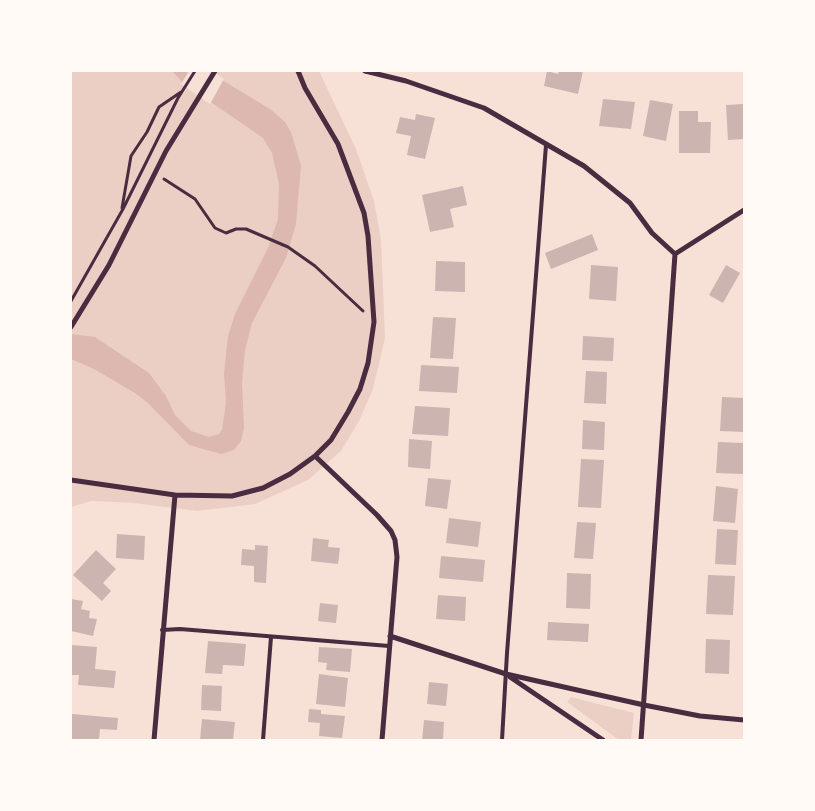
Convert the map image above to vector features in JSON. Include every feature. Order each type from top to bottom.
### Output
[{"type":"street","points":[[71,327],[109,264],[154,173],[215,71]]},
{"type":"street","points":[[71,480],[175,495],[232,496],[263,488],[290,474],[316,456],[331,440],[360,389],[368,363],[374,322],[372,268],[364,213],[338,144],[304,88],[298,71]]},
{"type":"street","points":[[365,71],[406,81],[484,108],[546,146],[584,166],[630,203],[652,233],[674,254]]},
{"type":"street","points":[[674,254],[744,210]]},
{"type":"street","points":[[641,740],[674,254]]},
{"type":"street","points":[[316,456],[377,515],[391,531],[395,540],[397,556],[382,740]]},
{"type":"street","points":[[154,740],[175,495]]},
{"type":"street","points":[[390,636],[506,674],[700,716],[744,720]]},
{"type":"street","points":[[506,674],[603,740]]},
{"type":"lane","points":[[502,740],[546,146]]},
{"type":"lane","points":[[162,630],[180,629],[389,646]]},
{"type":"lane","points":[[263,740],[271,637]]},
{"type":"path","points":[[71,301],[120,214],[195,71]]},
{"type":"path","points":[[120,214],[131,156],[147,132],[159,107],[184,90]]},
{"type":"path","points":[[145,166],[195,199],[215,228],[222,232],[240,228],[268,237],[288,247],[316,266],[364,311]]},
{"type":"shaded area","points":[[71,71],[319,71],[356,149],[374,201],[381,240],[385,338],[373,389],[359,421],[341,451],[308,480],[255,504],[197,511],[133,503],[91,501],[71,507]]},
{"type":"shaded area","points":[[172,71],[207,71],[270,109],[285,122],[291,132],[301,166],[296,224],[286,258],[252,323],[245,350],[242,383],[244,428],[241,441],[234,450],[221,454],[189,445],[148,403],[135,393],[94,369],[71,359],[71,334],[95,337],[149,373],[166,396],[175,415],[191,431],[209,437],[219,434],[222,430],[226,403],[224,373],[228,336],[235,314],[268,248],[278,219],[279,184],[272,153],[263,138],[182,82]]},
{"type":"shaded area","points":[[571,697],[634,713],[631,740],[619,740],[567,702]]},
{"type":"pier","points":[[189,71],[212,71],[224,79],[210,104],[181,84]]},
{"type":"building","points":[[547,71],[558,74],[559,71],[583,71],[578,94],[544,86]]},
{"type":"building","points":[[603,99],[635,102],[631,129],[599,126]]},
{"type":"building","points":[[650,100],[673,104],[666,141],[643,136]]},
{"type":"building","points":[[744,104],[744,139],[728,140],[726,105]]},
{"type":"building","points":[[679,111],[698,111],[698,122],[711,122],[710,153],[679,153]]},
{"type":"building","points":[[416,114],[435,118],[425,159],[407,155],[411,136],[396,133],[400,117],[415,120]]},
{"type":"building","points":[[463,186],[467,205],[450,209],[454,227],[430,232],[422,195]]},
{"type":"building","points":[[592,234],[598,250],[551,269],[545,253]]},
{"type":"building","points":[[436,261],[465,262],[465,292],[435,291]]},
{"type":"building","points":[[591,265],[618,267],[616,301],[589,299]]},
{"type":"building","points":[[726,265],[740,273],[723,303],[709,295]]},
{"type":"building","points":[[433,317],[456,318],[453,359],[430,358]]},
{"type":"building","points":[[583,336],[614,338],[613,361],[582,360]]},
{"type":"building","points":[[421,365],[459,367],[457,393],[419,391]]},
{"type":"building","points":[[586,371],[607,372],[606,404],[584,403]]},
{"type":"building","points":[[722,397],[744,398],[744,432],[720,431]]},
{"type":"building","points":[[415,406],[450,408],[448,436],[412,434]]},
{"type":"building","points":[[583,420],[605,422],[604,450],[582,449]]},
{"type":"building","points":[[409,439],[432,441],[430,469],[408,467]]},
{"type":"building","points":[[718,442],[744,443],[743,474],[716,473]]},
{"type":"building","points":[[581,459],[604,460],[601,508],[578,507]]},
{"type":"building","points":[[428,478],[451,480],[447,509],[425,506]]},
{"type":"building","points":[[716,486],[738,489],[735,523],[713,521]]},
{"type":"building","points":[[449,518],[481,522],[478,547],[446,543]]},
{"type":"building","points":[[577,522],[596,523],[593,559],[574,558]]},
{"type":"building","points":[[717,529],[738,530],[736,565],[715,564]]},
{"type":"building","points":[[117,534],[145,536],[144,560],[116,558]]},
{"type":"building","points":[[313,538],[329,540],[328,547],[340,548],[338,564],[311,561]]},
{"type":"building","points":[[255,545],[268,546],[266,583],[254,582],[254,566],[241,565],[242,549],[255,550]]},
{"type":"building","points":[[96,550],[116,569],[103,583],[111,591],[102,601],[73,575]]},
{"type":"building","points":[[441,556],[485,560],[483,582],[439,578]]},
{"type":"building","points":[[567,573],[591,574],[590,609],[566,608]]},
{"type":"building","points":[[708,575],[735,576],[733,615],[706,614]]},
{"type":"building","points":[[438,595],[466,597],[465,621],[436,619]]},
{"type":"building","points":[[71,599],[83,601],[81,609],[90,611],[89,618],[97,619],[93,636],[71,631]]},
{"type":"building","points":[[320,603],[338,605],[336,623],[318,621]]},
{"type":"building","points":[[548,622],[589,624],[588,642],[547,640]]},
{"type":"building","points":[[706,639],[730,640],[729,674],[705,673]]},
{"type":"building","points":[[208,641],[246,644],[244,666],[223,665],[222,674],[205,673]]},
{"type":"building","points":[[71,645],[97,647],[95,669],[116,671],[114,688],[78,685],[79,675],[71,675]]},
{"type":"building","points":[[319,647],[352,649],[350,672],[326,670],[327,663],[318,662]]},
{"type":"building","points":[[319,674],[348,678],[345,707],[316,704]]},
{"type":"building","points":[[429,682],[448,684],[446,706],[427,704]]},
{"type":"building","points":[[202,685],[222,686],[221,711],[201,710]]},
{"type":"building","points":[[309,709],[321,710],[321,714],[345,716],[342,738],[319,736],[320,723],[308,722]]},
{"type":"building","points":[[72,714],[118,718],[117,730],[100,729],[99,740],[71,740]]},
{"type":"building","points":[[202,719],[235,722],[233,740],[200,740]]},
{"type":"building","points":[[424,720],[444,722],[443,740],[422,740]]}]
